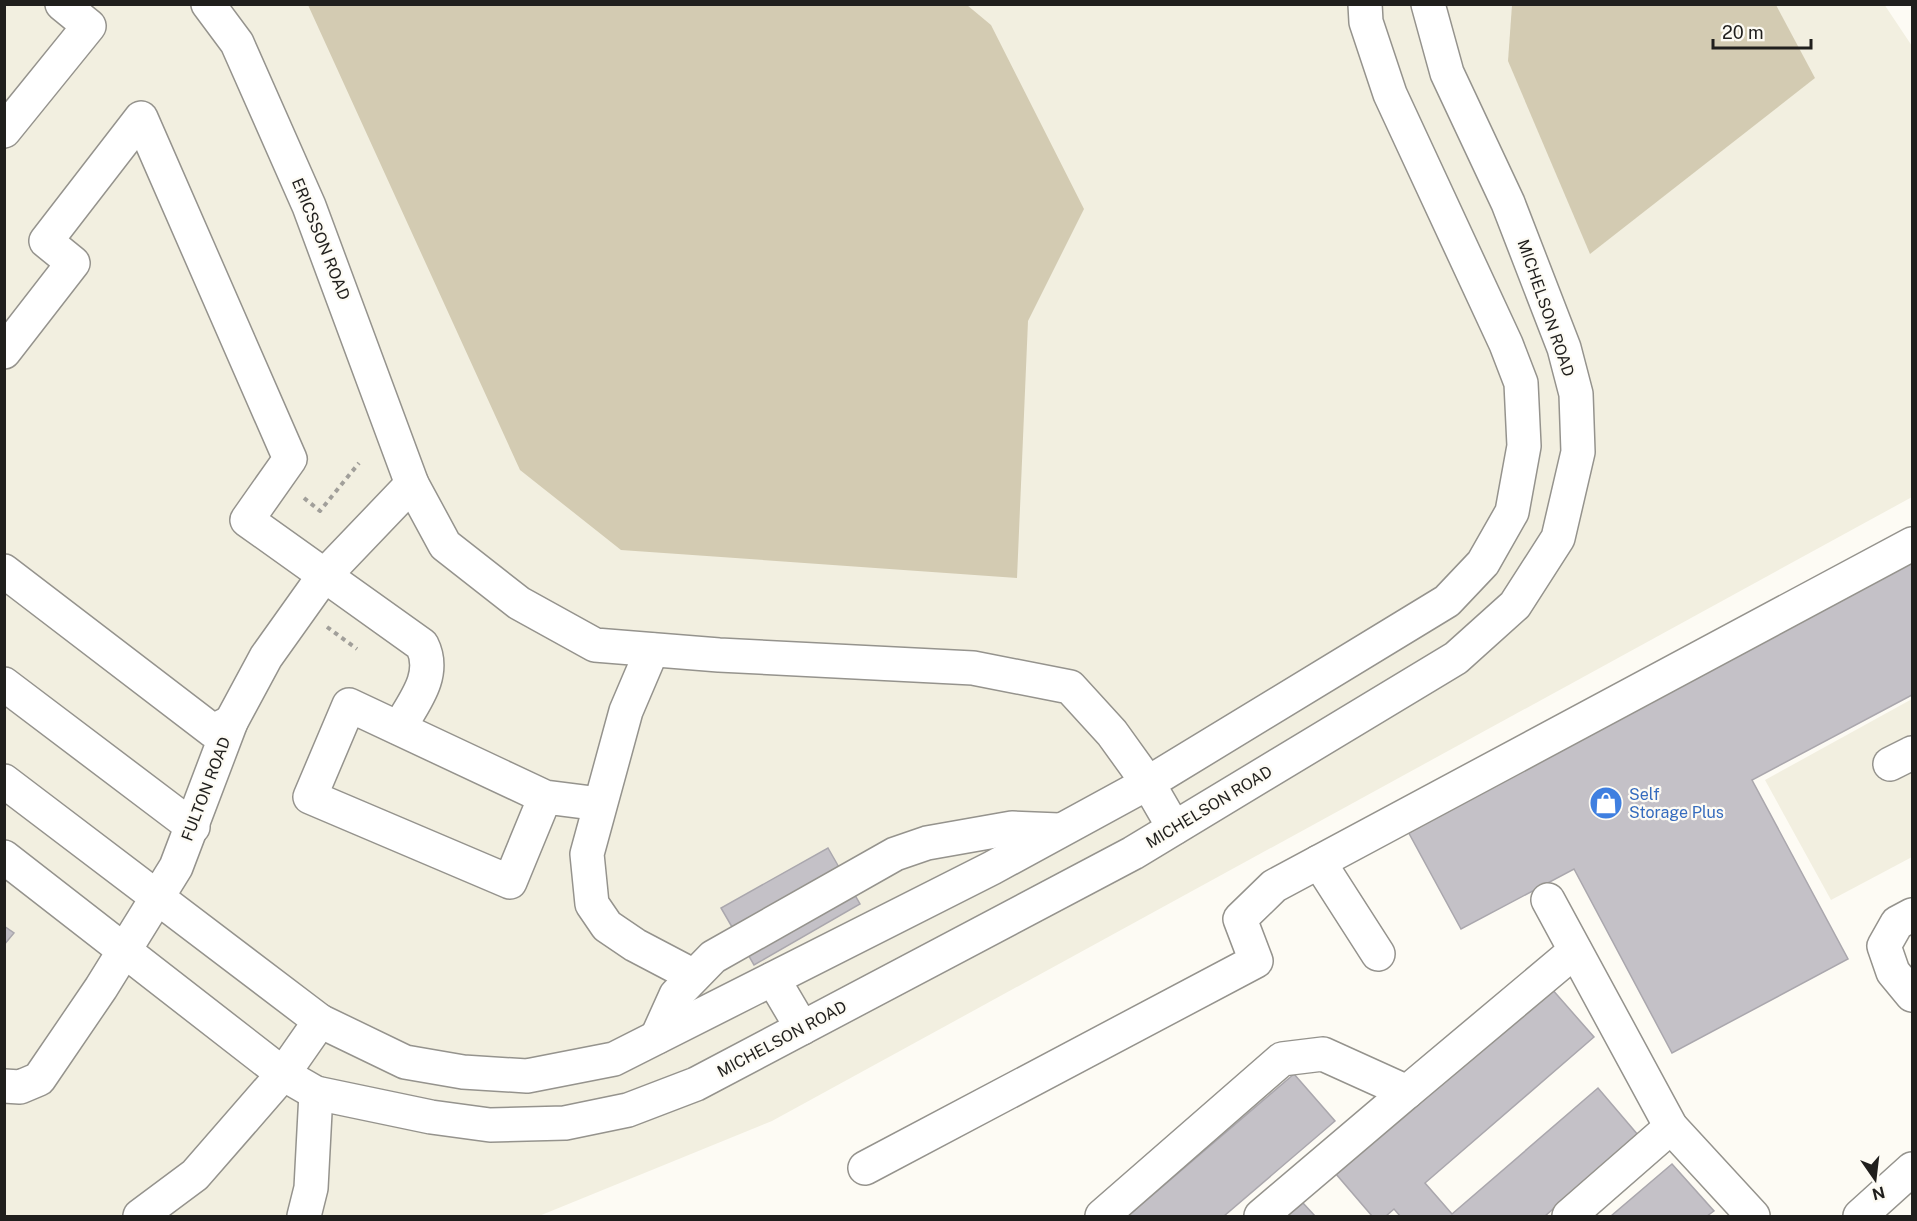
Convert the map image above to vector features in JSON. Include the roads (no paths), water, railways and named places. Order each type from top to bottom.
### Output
[{"type":"street","points":[[4,131],[88,26],[62,4]]},
{"type":"street","name":"ERICSSON ROAD","points":[[208,4],[237,43],[309,206],[412,484],[445,545],[519,603],[595,645],[973,668],[1070,687],[1113,733],[1148,783],[1174,828]]},
{"type":"street","points":[[4,781],[320,1021],[405,1062],[463,1072],[527,1076],[614,1059],[1061,830],[1148,783],[1448,601],[1483,563],[1512,512],[1524,446],[1521,383],[1506,344],[1390,94],[1366,22],[1365,4]]},
{"type":"street","name":"MICHELSON ROAD","points":[[4,857],[284,1074],[316,1093],[431,1117],[490,1125],[565,1123],[628,1110],[696,1084],[1133,853],[1456,658],[1515,605],[1557,538],[1578,452],[1576,394],[1564,348],[1508,203],[1447,73],[1428,4]]},
{"type":"street","points":[[4,352],[74,263],[46,241],[141,118],[290,459],[247,520],[323,577],[422,645],[428,657],[425,683],[399,729]]},
{"type":"street","name":"FULTON ROAD","points":[[4,1086],[20,1087],[39,1079],[176,867],[231,722],[266,657],[323,577],[412,484]]},
{"type":"street","points":[[865,1168],[1256,961],[1240,919],[1274,886],[1912,544]]},
{"type":"street","points":[[4,572],[213,731],[231,722]]},
{"type":"street","points":[[652,650],[626,711],[587,854],[592,904],[607,926],[635,945],[694,976]]},
{"type":"street","points":[[4,684],[193,826]]},
{"type":"street","points":[[545,797],[510,882],[310,797],[349,705],[545,797],[600,804]]},
{"type":"street","points":[[657,1037],[676,995],[714,957],[895,854],[927,843],[1012,828],[1061,830]]},
{"type":"street","points":[[1319,862],[1378,954]]},
{"type":"street","points":[[1548,900],[1671,1127],[1751,1216]]},
{"type":"street","points":[[1912,915],[1897,923],[1884,946],[1893,972],[1912,995]]},
{"type":"street","points":[[1261,1216],[1575,951]]},
{"type":"street","points":[[772,978],[802,1028]]},
{"type":"street","points":[[140,1216],[195,1175],[284,1074],[320,1021]]},
{"type":"street","points":[[1102,1216],[1281,1059],[1323,1054],[1407,1092]]},
{"type":"street","points":[[304,1216],[311,1188],[316,1093]]},
{"type":"street","points":[[1569,1216],[1671,1127]]},
{"type":"street","points":[[1860,1216],[1912,1169]]},
{"type":"place","name":"Self Storage Plus","points":[[1606,803]]}]
